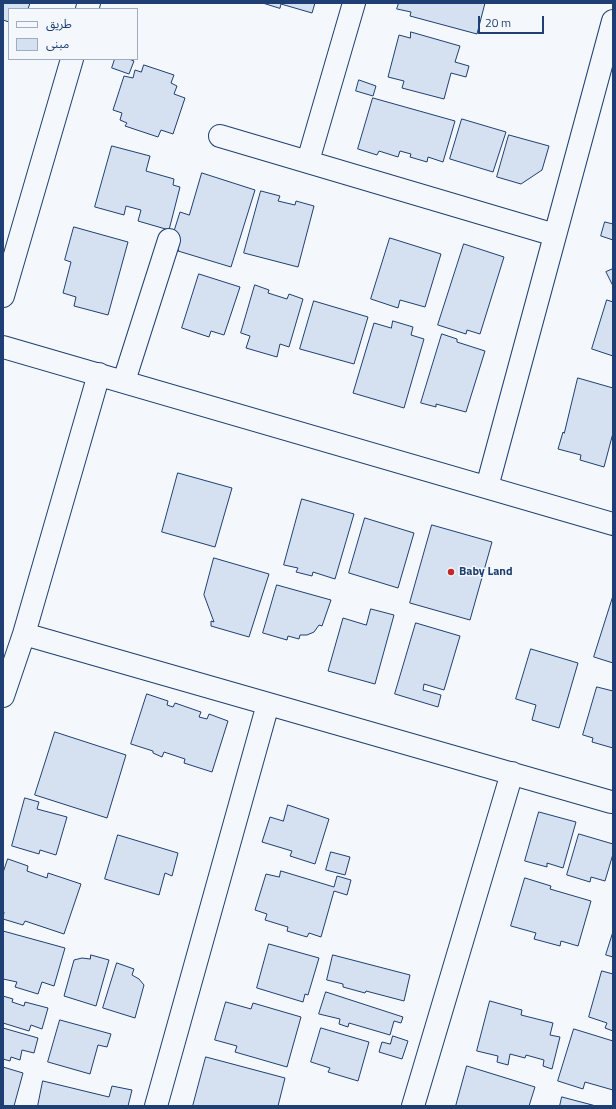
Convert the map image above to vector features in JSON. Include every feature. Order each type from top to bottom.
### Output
[{"type":"street","points":[[308,161],[354,3]]},
{"type":"street","points":[[487,487],[613,21]]},
{"type":"street","points":[[3,296],[72,60]]},
{"type":"street","points":[[220,136],[556,235]]},
{"type":"street","points":[[124,381],[169,240]]},
{"type":"street","points":[[3,346],[613,524]]},
{"type":"street","points":[[3,696],[24,634],[99,374]]},
{"type":"street","points":[[24,634],[611,802]]},
{"type":"street","points":[[156,1106],[268,704]]},
{"type":"street","points":[[413,1106],[512,773]]},
{"type":"building","points":[[3,3],[30,3],[28,8],[8,8],[8,22],[3,20]]},
{"type":"building","points":[[263,3],[315,3],[312,13],[281,4],[280,8]]},
{"type":"building","points":[[399,3],[485,3],[477,34],[410,16],[411,12],[397,9]]},
{"type":"building","points":[[411,32],[460,46],[455,62],[469,66],[466,77],[451,73],[444,99],[402,88],[404,81],[388,77],[399,35],[410,38]]},
{"type":"building","points":[[115,60],[134,61],[129,74],[112,68]]},
{"type":"building","points":[[144,65],[174,75],[171,83],[177,86],[174,94],[185,98],[173,134],[161,130],[158,137],[125,126],[127,123],[120,120],[122,113],[113,110],[124,76],[133,78],[135,70],[141,72]]},
{"type":"building","points":[[359,80],[376,86],[373,96],[356,91]]},
{"type":"building","points":[[373,98],[455,121],[443,162],[428,157],[427,162],[410,157],[411,154],[400,151],[398,157],[379,151],[377,155],[358,149]]},
{"type":"building","points":[[462,119],[506,132],[493,172],[450,159]]},
{"type":"building","points":[[509,135],[549,146],[542,170],[521,184],[497,177]]},
{"type":"building","points":[[112,146],[150,156],[146,171],[174,179],[173,185],[180,187],[169,230],[138,221],[141,210],[126,206],[124,215],[95,207]]},
{"type":"building","points":[[202,173],[255,190],[231,267],[169,247],[180,212],[189,215]]},
{"type":"building","points":[[261,191],[280,196],[278,201],[295,205],[296,201],[314,206],[298,267],[244,253]]},
{"type":"building","points":[[605,222],[613,224],[613,240],[601,236]]},
{"type":"building","points":[[74,227],[128,242],[108,315],[74,306],[76,297],[63,293],[71,262],[65,260]]},
{"type":"building","points":[[390,238],[441,254],[425,307],[400,300],[398,308],[371,299]]},
{"type":"building","points":[[464,244],[504,257],[480,334],[467,330],[466,334],[438,325]]},
{"type":"building","points":[[613,269],[613,286],[606,272]]},
{"type":"building","points":[[199,274],[240,287],[224,335],[211,331],[209,337],[182,328]]},
{"type":"building","points":[[255,285],[269,290],[268,293],[287,299],[289,294],[303,299],[289,347],[280,344],[277,357],[246,348],[250,336],[241,333]]},
{"type":"building","points":[[607,300],[613,302],[613,356],[592,349]]},
{"type":"building","points":[[314,301],[368,317],[354,364],[300,349]]},
{"type":"building","points":[[393,321],[413,327],[411,335],[424,339],[404,408],[353,393],[374,323],[391,328]]},
{"type":"building","points":[[442,334],[457,339],[457,342],[485,351],[466,412],[436,404],[436,407],[421,403]]},
{"type":"building","points":[[578,378],[613,388],[613,433],[604,467],[580,460],[581,455],[558,449],[563,432],[564,433]]},
{"type":"building","points":[[178,473],[232,488],[215,547],[162,532]]},
{"type":"building","points":[[302,499],[354,514],[335,579],[313,572],[312,576],[296,572],[298,568],[284,565]]},
{"type":"building","points":[[365,518],[414,533],[398,588],[349,573]]},
{"type":"building","name":"Baby Land","points":[[432,525],[492,542],[470,620],[410,603]]},
{"type":"building","points":[[214,558],[269,574],[249,637],[211,626],[211,621],[214,622],[204,595]]},
{"type":"building","points":[[277,585],[331,600],[322,626],[319,625],[314,632],[307,635],[300,635],[299,639],[288,636],[287,640],[263,633]]},
{"type":"building","points":[[613,596],[613,663],[594,657]]},
{"type":"building","points":[[371,609],[394,615],[375,684],[328,671],[343,618],[366,625]]},
{"type":"building","points":[[416,623],[460,636],[444,690],[424,684],[423,690],[441,695],[438,707],[395,694]]},
{"type":"building","points":[[531,649],[578,663],[559,728],[532,720],[536,705],[516,699]]},
{"type":"building","points":[[597,687],[613,691],[613,748],[592,742],[593,738],[583,735]]},
{"type":"building","points":[[147,694],[168,701],[167,705],[173,707],[175,703],[201,712],[199,717],[207,719],[209,714],[228,721],[212,772],[184,763],[185,759],[164,752],[162,757],[153,753],[153,751],[131,744]]},
{"type":"building","points":[[55,732],[126,755],[107,818],[35,795]]},
{"type":"building","points":[[25,798],[39,802],[37,809],[67,817],[56,855],[40,850],[39,854],[12,846]]},
{"type":"building","points":[[288,805],[329,819],[315,864],[290,856],[292,851],[262,842],[270,817],[283,821]]},
{"type":"building","points":[[539,812],[576,822],[563,868],[547,863],[547,867],[525,861]]},
{"type":"building","points":[[579,834],[613,844],[613,854],[605,881],[591,877],[590,882],[567,875]]},
{"type":"building","points":[[118,835],[178,853],[172,876],[165,873],[159,895],[105,879]]},
{"type":"building","points":[[331,852],[350,857],[345,875],[326,870]]},
{"type":"building","points":[[8,859],[28,866],[27,871],[47,878],[48,873],[81,884],[64,934],[25,921],[23,925],[3,919],[3,873]]},
{"type":"building","points":[[281,871],[334,887],[337,876],[351,880],[347,895],[334,891],[321,937],[309,933],[307,937],[287,931],[288,927],[265,920],[267,914],[255,910],[266,874],[279,877]]},
{"type":"building","points":[[525,878],[551,886],[550,889],[591,901],[578,946],[561,941],[560,946],[534,939],[536,933],[511,926]]},
{"type":"building","points":[[3,931],[65,948],[54,986],[42,982],[38,994],[15,987],[17,982],[3,979]]},
{"type":"building","points":[[613,932],[613,957],[606,955]]},
{"type":"building","points":[[269,944],[319,958],[308,995],[305,994],[303,1002],[257,988]]},
{"type":"building","points":[[91,955],[109,960],[96,1006],[64,996],[74,960],[82,958],[90,959]]},
{"type":"building","points":[[333,955],[410,975],[404,1001],[366,991],[365,993],[343,987],[343,984],[327,980]]},
{"type":"building","points":[[117,963],[134,969],[132,975],[139,979],[144,985],[135,1018],[103,1008]]},
{"type":"building","points":[[602,971],[613,974],[613,1031],[605,1028],[607,1023],[589,1017]]},
{"type":"building","points":[[326,992],[403,1017],[401,1023],[394,1021],[390,1035],[349,1023],[348,1027],[339,1024],[340,1019],[319,1014]]},
{"type":"building","points":[[3,996],[13,999],[12,1002],[24,1006],[25,1002],[48,1008],[42,1029],[31,1025],[29,1031],[3,1023]]},
{"type":"building","points":[[490,1001],[522,1010],[521,1015],[553,1023],[550,1035],[560,1037],[552,1069],[543,1066],[544,1060],[526,1055],[525,1058],[510,1054],[508,1065],[497,1062],[498,1056],[477,1051]]},
{"type":"building","points":[[226,1002],[251,1009],[253,1003],[301,1017],[287,1067],[235,1052],[237,1046],[215,1040]]},
{"type":"building","points":[[60,1020],[111,1034],[107,1047],[98,1045],[90,1074],[48,1062]]},
{"type":"building","points":[[3,1028],[38,1038],[34,1053],[22,1050],[20,1060],[11,1057],[10,1061],[3,1059]]},
{"type":"building","points":[[321,1028],[369,1042],[358,1081],[328,1072],[330,1068],[311,1062]]},
{"type":"building","points":[[574,1029],[613,1041],[613,1090],[585,1082],[583,1089],[558,1081]]},
{"type":"building","points":[[393,1036],[408,1041],[402,1059],[379,1052],[382,1042],[390,1044]]},
{"type":"building","points":[[206,1057],[285,1078],[278,1106],[193,1106]]},
{"type":"building","points":[[467,1066],[535,1087],[529,1106],[456,1106]]},
{"type":"building","points":[[3,1067],[23,1073],[14,1106],[3,1106]]},
{"type":"building","points":[[43,1081],[109,1097],[112,1086],[132,1090],[128,1106],[38,1106]]},
{"type":"building","points":[[562,1097],[596,1106],[560,1106]]},
{"type":"place","name":"Baby Land","points":[[451,572]]}]
